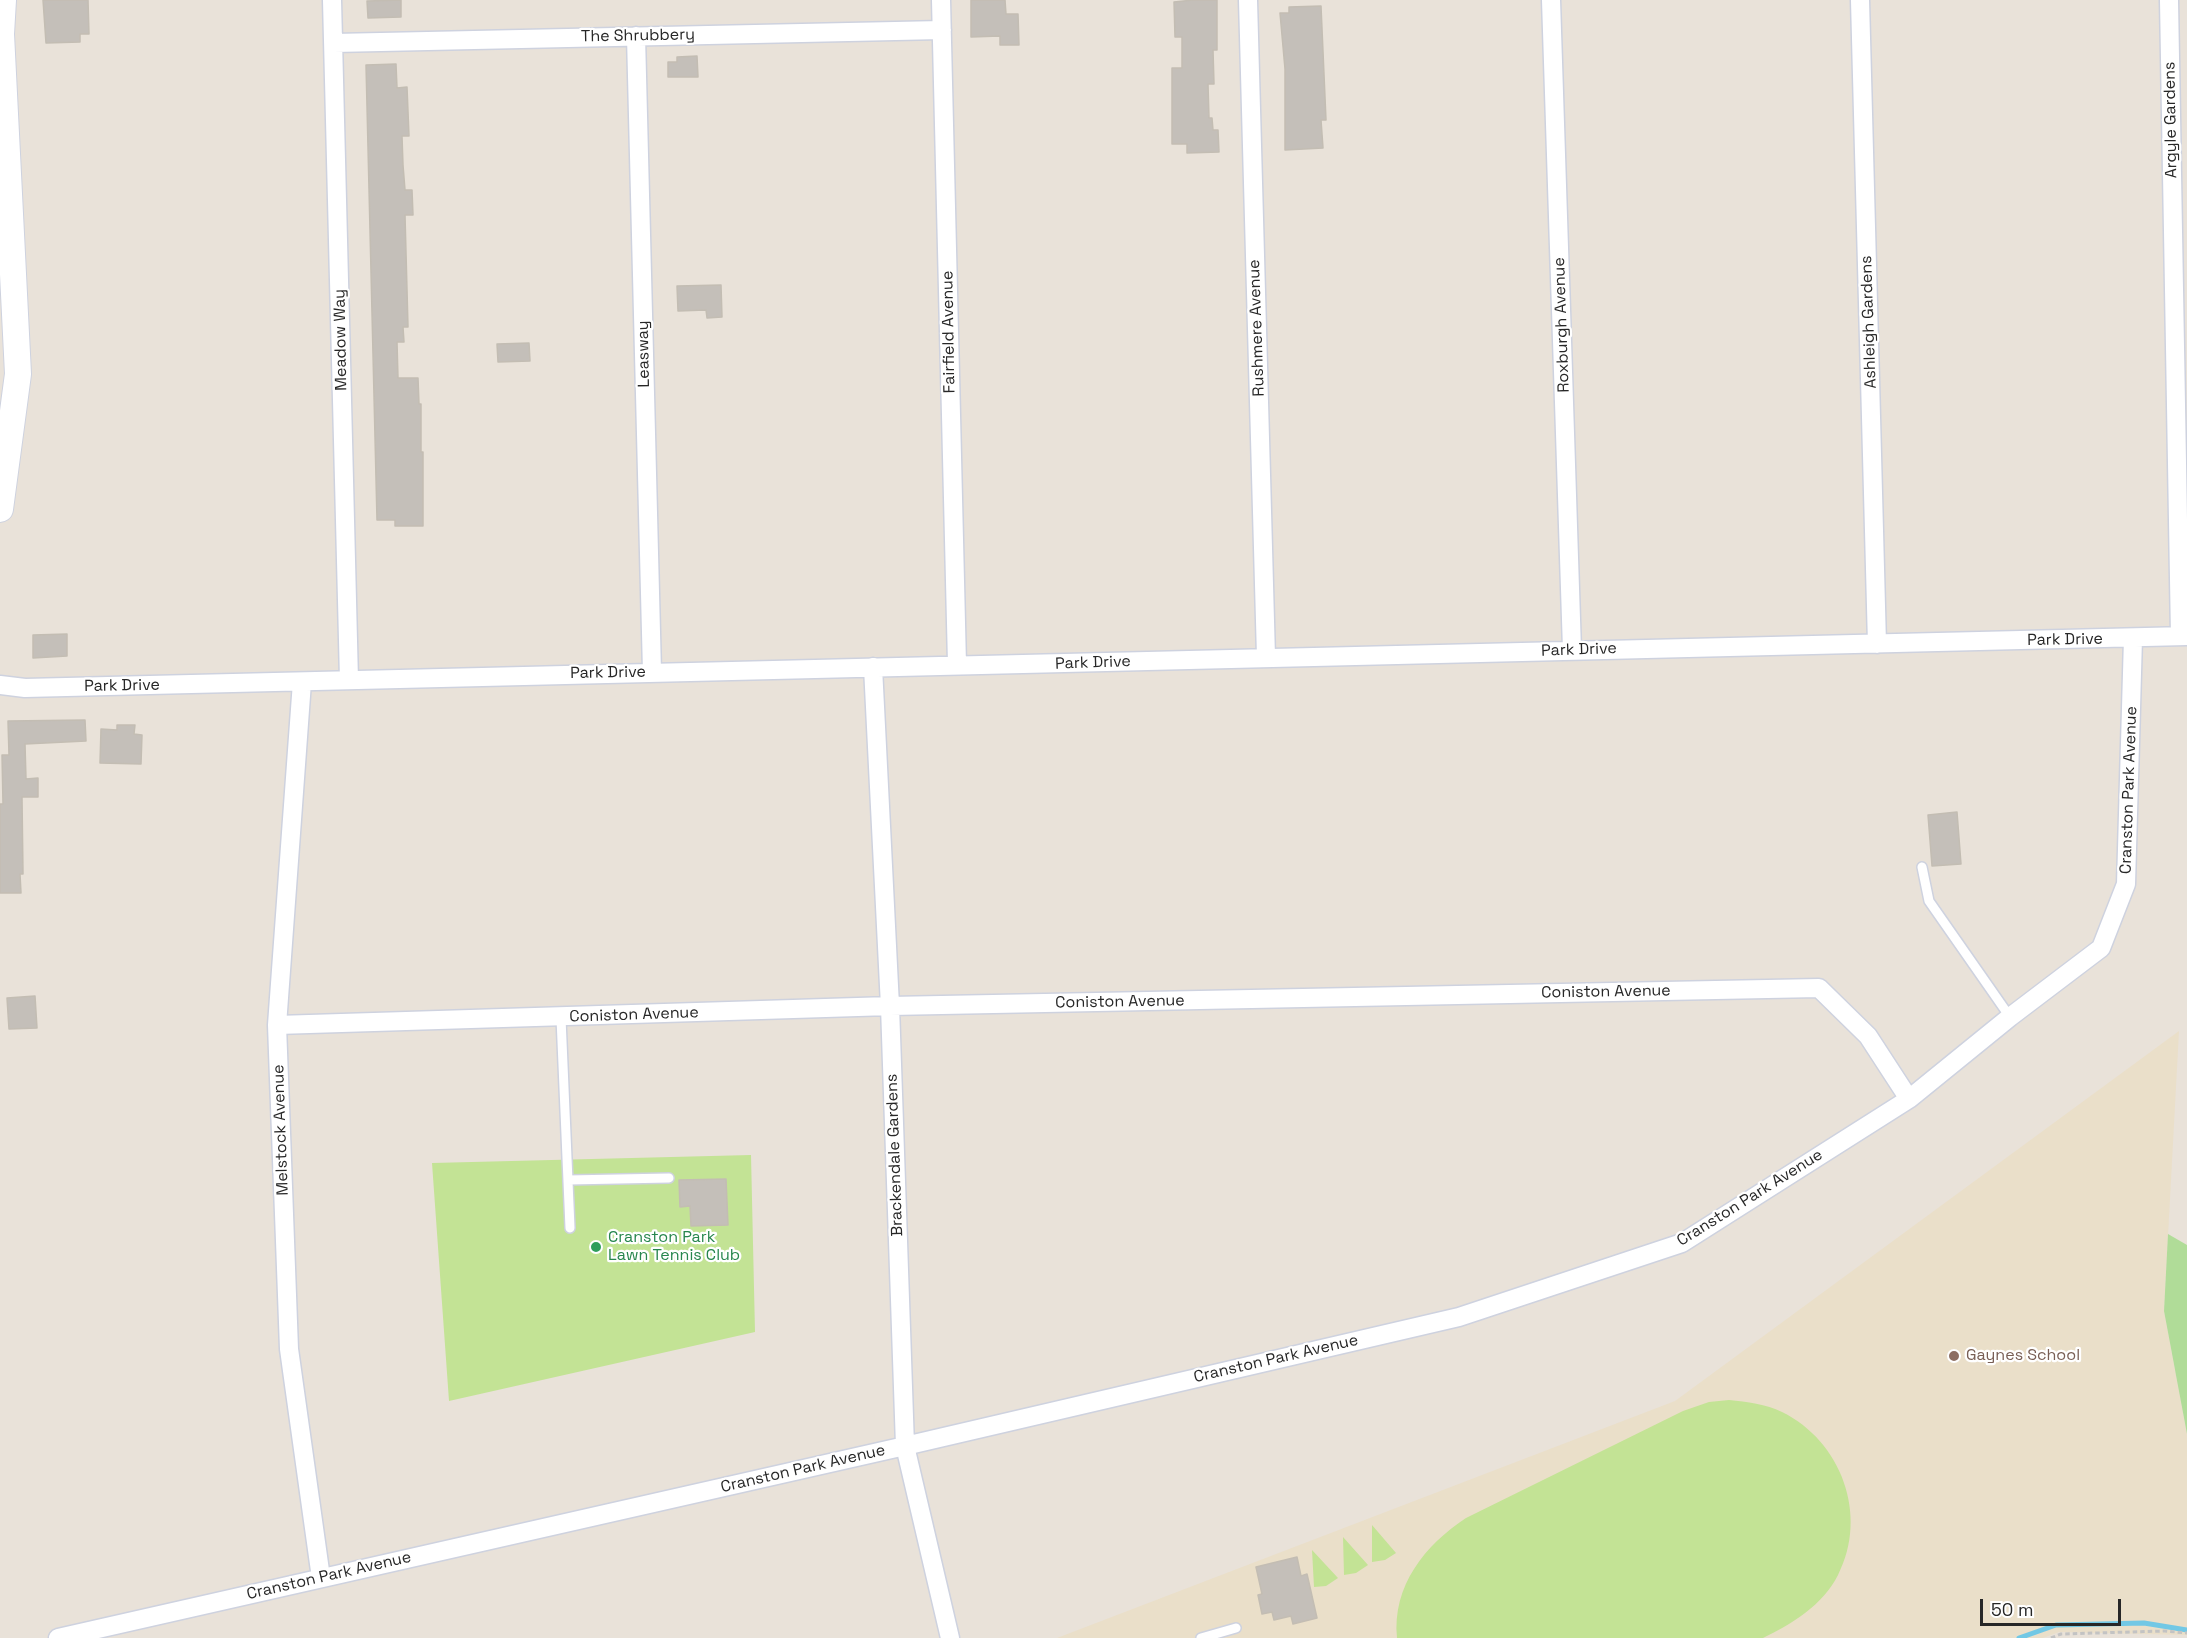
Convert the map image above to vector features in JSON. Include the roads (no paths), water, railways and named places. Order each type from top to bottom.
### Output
[{"type":"main road","points":[[0,509],[18,374],[3,130],[1,34],[3,0]]},
{"type":"street","name":"Meadow Way","points":[[333,0],[349,680]]},
{"type":"street","name":"Fairfield Avenue","points":[[941,0],[957,664]]},
{"type":"street","name":"Rushmere Avenue","points":[[1248,0],[1266,657]]},
{"type":"street","name":"Roxburgh Avenue","points":[[1551,0],[1572,650]]},
{"type":"street","name":"Ashleigh Gardens","points":[[1860,0],[1877,644]]},
{"type":"street","name":"Argyle Gardens","points":[[2169,0],[2184,636]]},
{"type":"street","name":"The Shrubbery","points":[[334,43],[942,30]]},
{"type":"street","name":"Leasway","points":[[636,36],[652,672]]},
{"type":"street","name":"Park Drive","points":[[0,685],[25,688],[302,682],[957,664],[1402,656],[2184,636]]},
{"type":"street","name":"Cranston Park Avenue","points":[[58,1638],[905,1446],[1459,1317],[1682,1243],[1909,1099],[2010,1017],[2101,948],[2126,884],[2133,638]]},
{"type":"street","name":"Brackendale Gardens","points":[[873,667],[890,1006],[905,1446],[950,1638]]},
{"type":"street","name":"Melstock Avenue","points":[[302,682],[277,1025],[289,1349],[321,1578]]},
{"type":"street","name":"Coniston Avenue","points":[[277,1025],[561,1018],[890,1006],[1819,988],[1868,1036],[1909,1099]]},
{"type":"lane","points":[[1922,867],[1929,901],[2010,1017]]},
{"type":"lane","points":[[561,1018],[570,1228]]},
{"type":"lane","points":[[568,1180],[669,1178]]},
{"type":"lane","points":[[1201,1638],[1218,1636],[1236,1628]]},
{"type":"waterway","points":[[2019,1638],[2056,1625],[2144,1623],[2187,1630]]},
{"type":"place","name":"Cranston Park Lawn Tennis Club","points":[[596,1247]]},
{"type":"place","name":"Gaynes School","points":[[1954,1356]]}]
